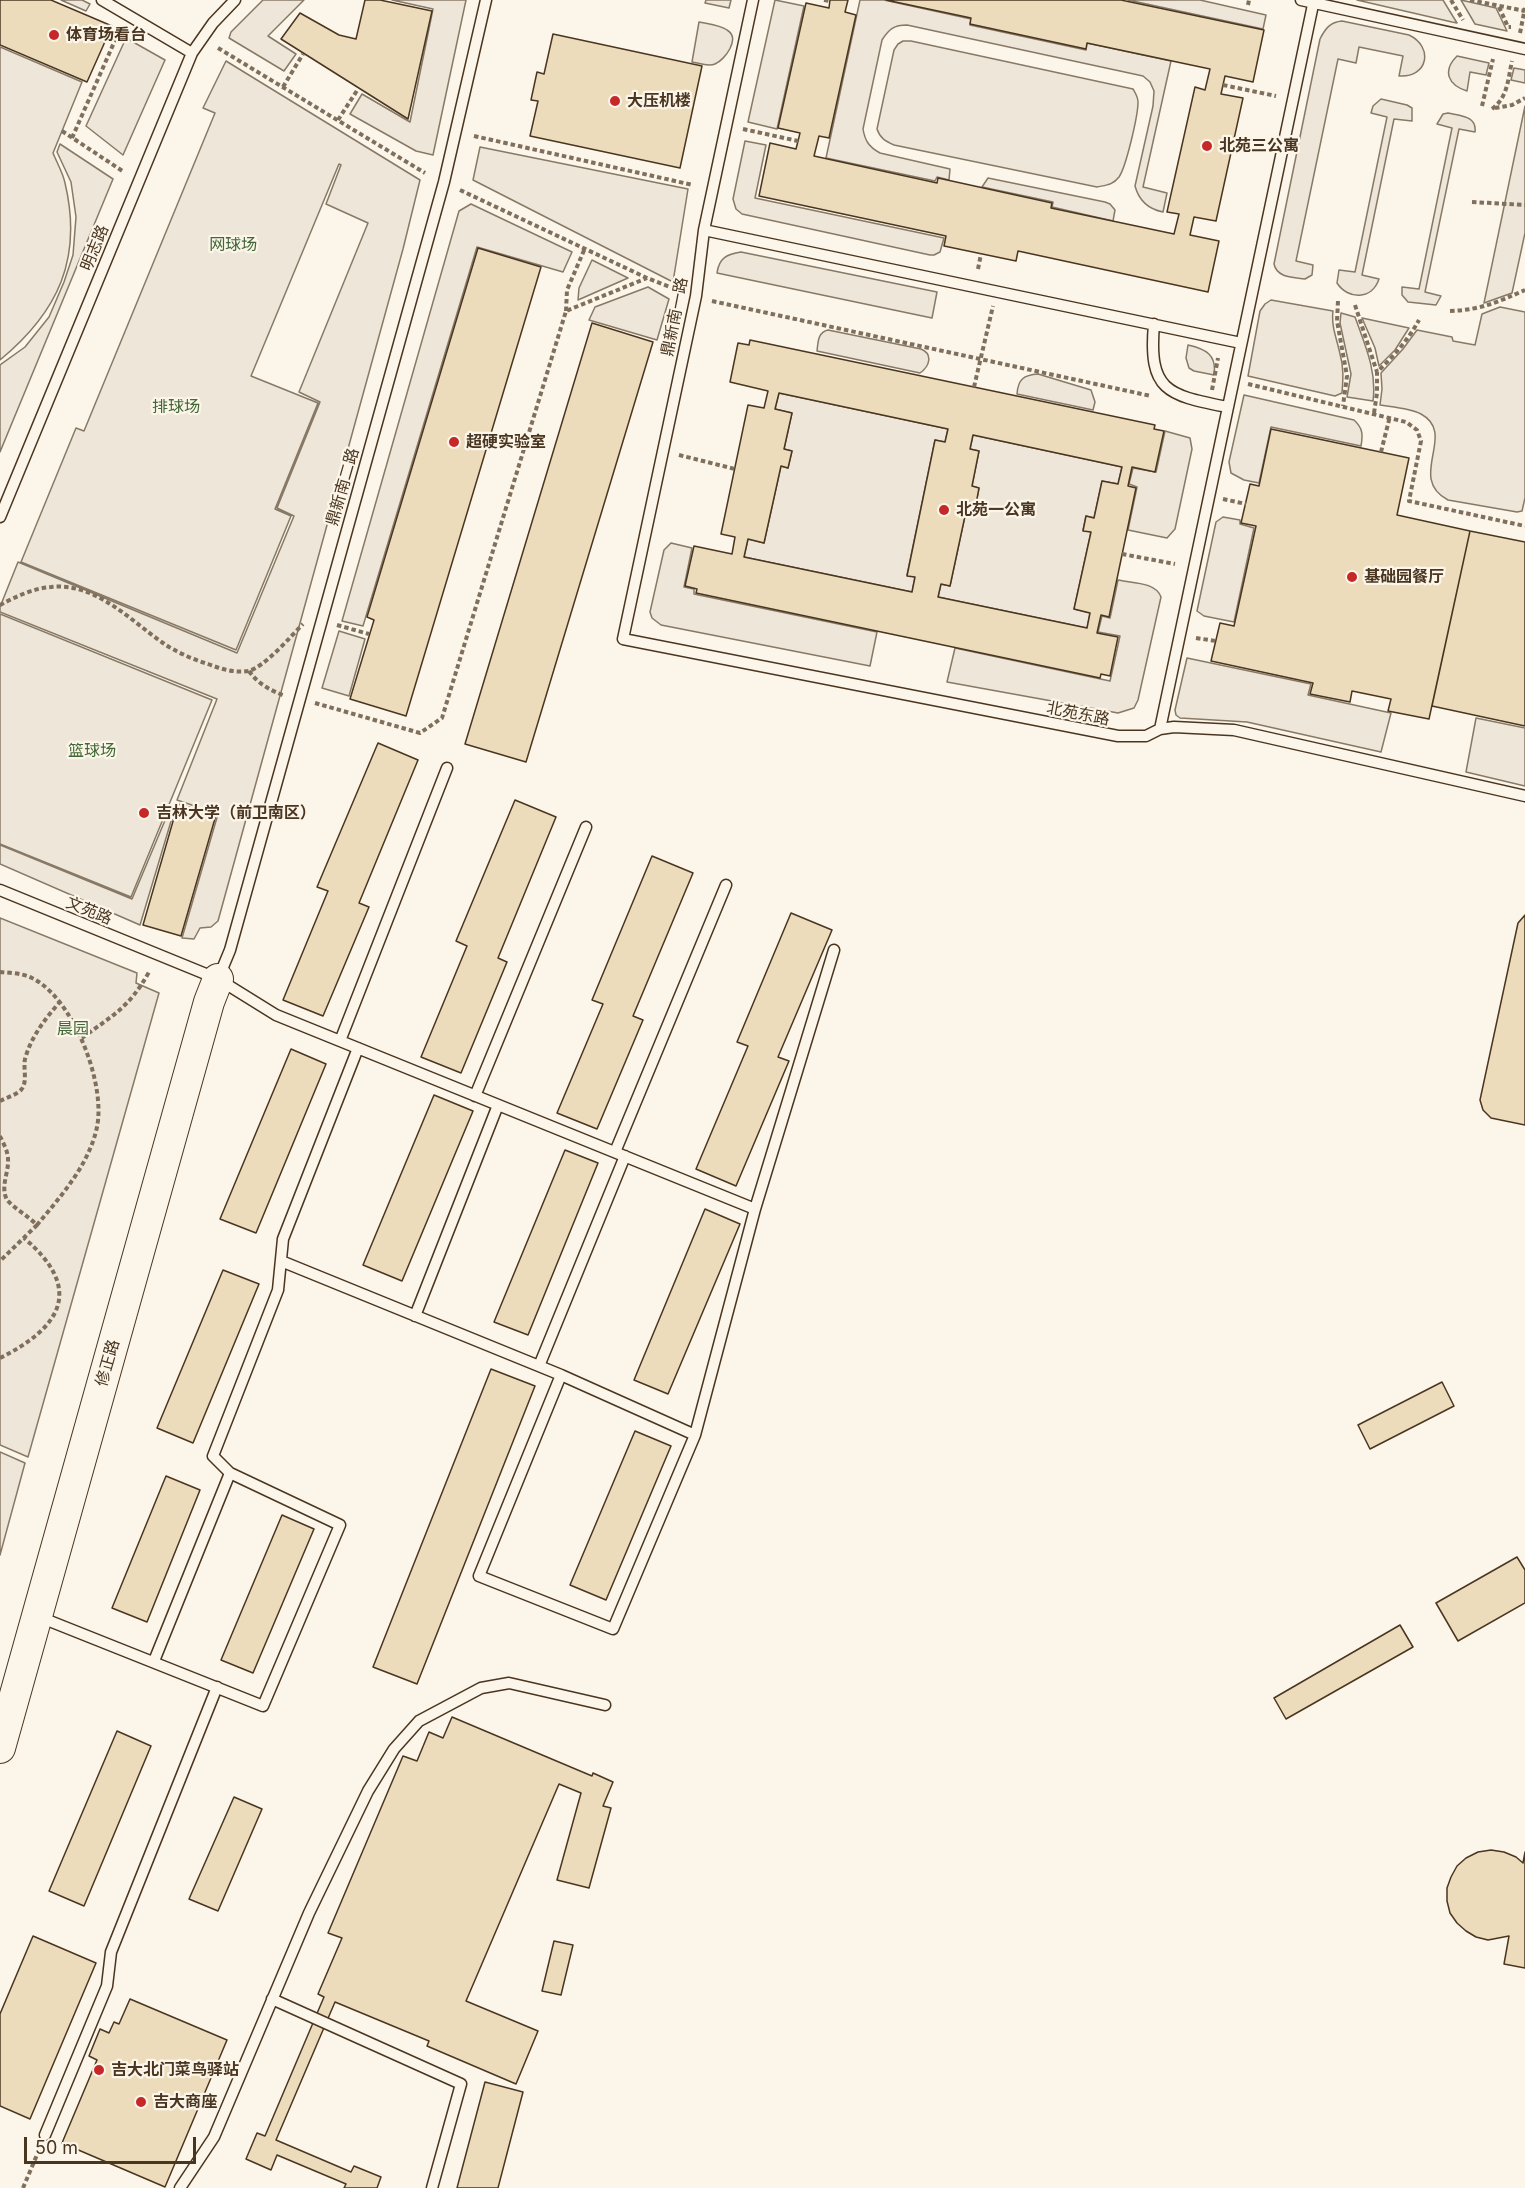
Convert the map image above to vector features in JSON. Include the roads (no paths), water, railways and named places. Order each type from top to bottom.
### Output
[{"type":"street","name":"修正路","points":[[0,1748],[209,1002],[218,979]]},
{"type":"lane","points":[[102,0],[192,53]]},
{"type":"lane","name":"明志路","points":[[0,517],[192,53],[213,23],[235,0]]},
{"type":"lane","name":"鼎新南二路","points":[[218,979],[230,951],[444,182],[486,0]]},
{"type":"lane","name":"鼎新南一路","points":[[623,639],[696,296],[704,230],[753,0]]},
{"type":"lane","points":[[1301,0],[1314,1],[1525,49]]},
{"type":"lane","points":[[1160,729],[1314,1]]},
{"type":"lane","points":[[704,230],[1241,343]]},
{"type":"lane","points":[[1154,324],[1152,344],[1154,364],[1158,378],[1165,387],[1174,394],[1189,399],[1227,407]]},
{"type":"lane","name":"北苑东路","points":[[623,639],[1089,732],[1118,736],[1146,736],[1160,729],[1234,730],[1525,796]]},
{"type":"lane","points":[[340,1041],[447,768]]},
{"type":"lane","points":[[476,1096],[586,827]]},
{"type":"lane","points":[[539,1366],[726,885]]},
{"type":"lane","name":"文苑路","points":[[0,891],[218,979],[276,1015],[755,1209]]},
{"type":"lane","points":[[561,1375],[479,1576],[613,1629],[695,1435],[755,1209],[834,950]]},
{"type":"lane","points":[[37,1616],[263,1706],[340,1525],[230,1473],[213,1456],[278,1290],[283,1239],[358,1048]]},
{"type":"lane","points":[[415,1316],[498,1105]]},
{"type":"lane","points":[[281,1262],[561,1375],[695,1435]]},
{"type":"lane","points":[[154,1662],[230,1473]]},
{"type":"lane","points":[[180,2188],[214,2137],[309,1913],[368,1791],[394,1749],[419,1721],[481,1688],[509,1683],[604,1705]]},
{"type":"lane","points":[[45,2135],[107,1986],[111,1952],[217,1687]]},
{"type":"lane","points":[[273,1999],[461,2084],[432,2188]]},
{"type":"place","name":"体育场看台","points":[[54,35]]},
{"type":"place","name":"大压机楼","points":[[615,101]]},
{"type":"place","name":"北苑三公寓","points":[[1207,146]]},
{"type":"place","name":"超硬实验室","points":[[454,442]]},
{"type":"place","name":"北苑一公寓","points":[[944,510]]},
{"type":"place","name":"基础园餐厅","points":[[1352,577]]},
{"type":"place","name":"吉林大学（前卫南区）","points":[[144,813]]},
{"type":"place","name":"吉大北门菜鸟驿站","points":[[99,2070]]},
{"type":"place","name":"吉大商座","points":[[141,2102]]},
{"type":"park label","name":"网球场","points":[[233,245]]},
{"type":"park label","name":"排球场","points":[[176,407]]},
{"type":"park label","name":"篮球场","points":[[92,751]]},
{"type":"park label","name":"晨园","points":[[73,1029]]}]
